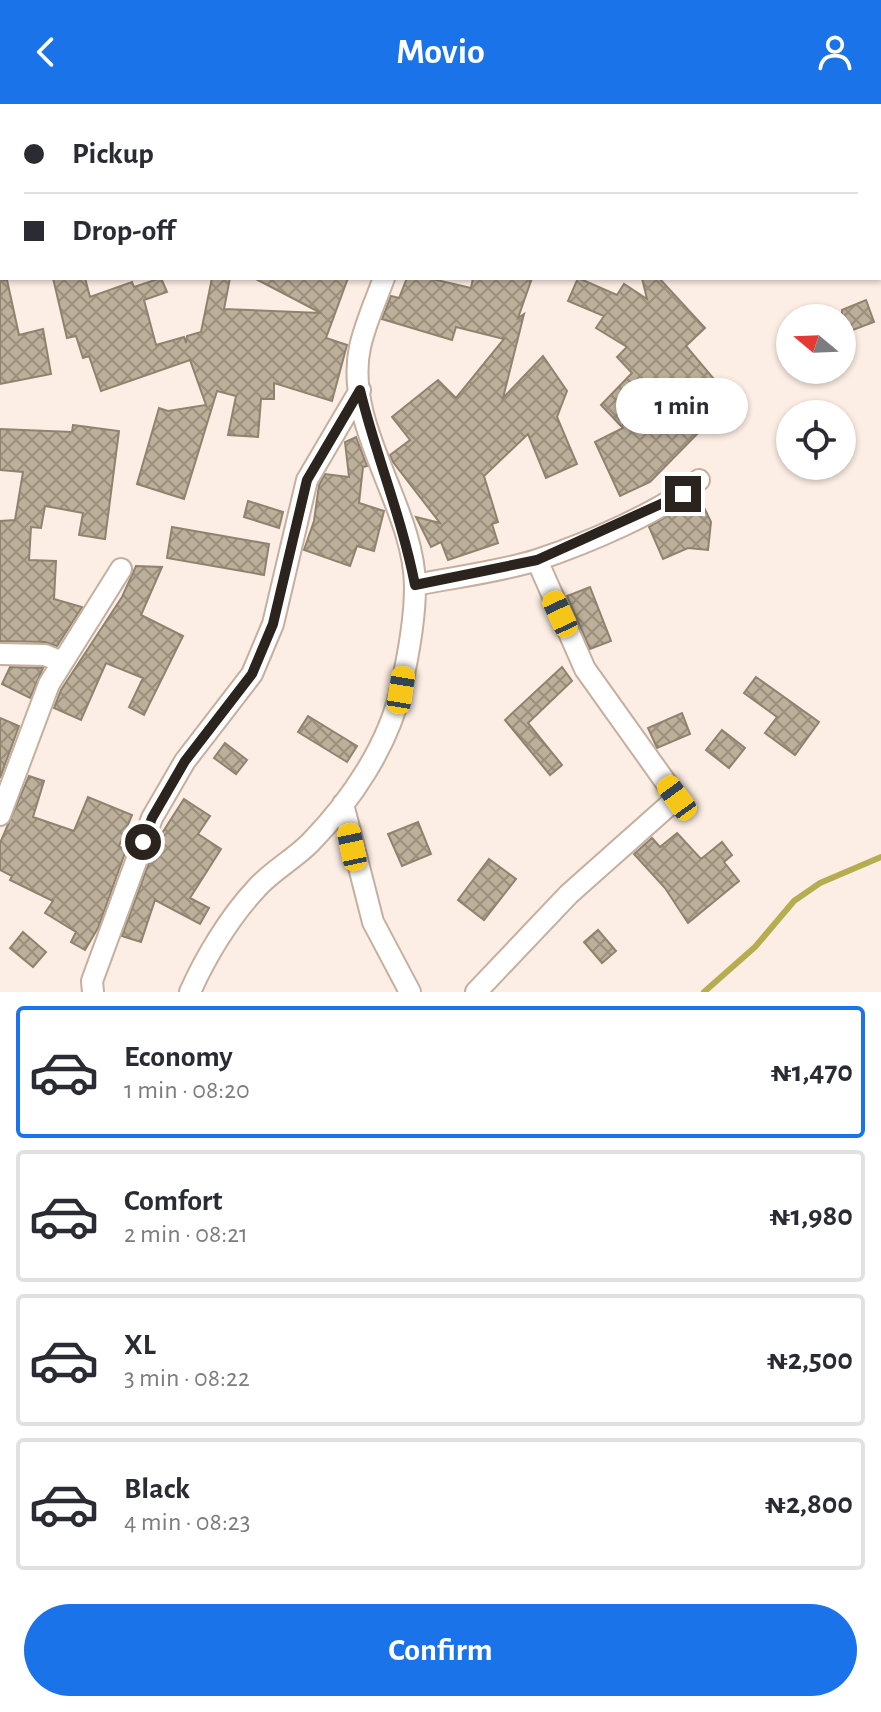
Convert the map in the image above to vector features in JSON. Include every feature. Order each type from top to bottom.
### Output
[{"type":"street","points":[[190,992],[199,971],[255,890],[310,844],[343,804],[389,730],[401,690],[415,585],[403,528],[375,453],[360,390],[360,348],[383,280]]},
{"type":"street","points":[[93,992],[92,981],[152,818],[185,761],[252,674],[273,624],[307,480],[360,390]]},
{"type":"street","points":[[415,585],[537,560],[634,519],[683,494],[699,480]]},
{"type":"street","points":[[476,992],[569,894],[677,798],[585,669],[537,560]]},
{"type":"street","points":[[0,815],[46,692],[121,569]]},
{"type":"street","points":[[0,654],[45,655],[62,662]]},
{"type":"street","points":[[343,804],[373,922],[410,992]]},
{"type":"building","points":[[7,280],[19,335],[43,329],[51,374],[0,384],[0,281]]},
{"type":"building","points":[[53,280],[86,280],[90,297],[132,282],[134,287],[162,280],[167,292],[144,300],[156,345],[184,337],[186,343],[187,336],[201,332],[212,280],[230,280],[224,309],[321,313],[258,280],[347,280],[326,338],[347,345],[332,401],[274,383],[274,399],[261,399],[258,437],[228,435],[236,396],[217,391],[184,499],[137,484],[159,408],[168,411],[206,405],[190,360],[101,391],[89,356],[83,358],[76,336],[67,338]]},
{"type":"building","points":[[406,280],[437,280],[471,288],[473,280],[531,280],[518,318],[524,314],[503,398],[543,356],[567,391],[557,417],[577,464],[546,478],[528,434],[484,476],[498,522],[492,524],[498,543],[448,560],[441,542],[431,547],[416,517],[440,523],[390,455],[410,440],[392,417],[438,380],[456,398],[504,339],[456,327],[452,340],[382,319],[391,296],[399,298]]},
{"type":"building","points":[[577,280],[617,295],[624,284],[647,299],[642,280],[661,280],[705,328],[686,346],[735,404],[701,430],[650,482],[620,496],[595,442],[623,428],[601,405],[632,373],[617,357],[627,347],[596,328],[604,316],[568,301]]},
{"type":"building","points":[[866,300],[874,322],[856,329],[856,304]]},
{"type":"building","points":[[73,425],[119,431],[105,539],[79,535],[83,513],[45,506],[41,528],[31,527],[29,560],[56,561],[54,599],[82,607],[57,646],[45,642],[0,641],[0,521],[15,520],[23,472],[0,470],[0,429],[72,432]]},
{"type":"building","points":[[356,437],[367,466],[363,467],[359,503],[384,511],[374,551],[357,546],[350,566],[304,550],[314,521],[319,485],[325,474],[349,477],[345,442]]},
{"type":"building","points":[[699,497],[711,522],[708,550],[688,548],[663,559],[649,527]]},
{"type":"building","points":[[248,501],[283,512],[279,528],[244,517]]},
{"type":"building","points":[[172,527],[269,544],[264,575],[167,558]]},
{"type":"building","points":[[136,566],[162,567],[141,615],[183,636],[144,715],[129,707],[143,678],[106,663],[81,720],[54,708],[61,690],[122,597]]},
{"type":"building","points":[[590,587],[611,641],[590,649],[567,596]]},
{"type":"building","points":[[10,667],[43,668],[30,698],[2,684]]},
{"type":"building","points":[[562,667],[572,681],[528,723],[562,765],[550,775],[505,720]]},
{"type":"building","points":[[756,677],[819,722],[795,755],[765,733],[777,717],[744,693]]},
{"type":"building","points":[[682,713],[690,734],[657,748],[648,728]]},
{"type":"building","points":[[308,716],[357,746],[347,762],[298,732]]},
{"type":"building","points":[[0,718],[19,726],[0,778]]},
{"type":"building","points":[[722,730],[745,748],[729,768],[706,750]]},
{"type":"building","points":[[225,743],[247,760],[236,774],[214,758]]},
{"type":"building","points":[[29,776],[44,781],[33,817],[74,831],[88,797],[132,815],[119,846],[126,850],[98,928],[85,950],[71,942],[76,932],[45,913],[53,901],[10,880],[12,876],[0,870],[0,843]]},
{"type":"building","points":[[184,799],[210,816],[198,834],[221,849],[190,898],[209,908],[200,924],[155,900],[141,942],[122,936],[157,841]]},
{"type":"building","points":[[418,822],[431,854],[402,866],[388,834]]},
{"type":"building","points":[[677,833],[701,859],[722,842],[732,855],[724,862],[739,881],[688,923],[665,888],[634,854],[652,838],[660,847]]},
{"type":"building","points":[[489,859],[516,879],[484,920],[458,900]]},
{"type":"building","points":[[598,930],[616,951],[602,963],[584,942]]},
{"type":"building","points":[[23,932],[46,952],[33,967],[10,948]]},
{"type":"waterway","points":[[704,992],[755,947],[794,901],[820,883],[881,857]]},
{"type":"route","points":[[143,842],[152,818],[185,761],[252,674],[273,624],[307,480],[360,390],[375,453],[403,528],[415,585],[537,560],[634,519],[683,494]]}]
